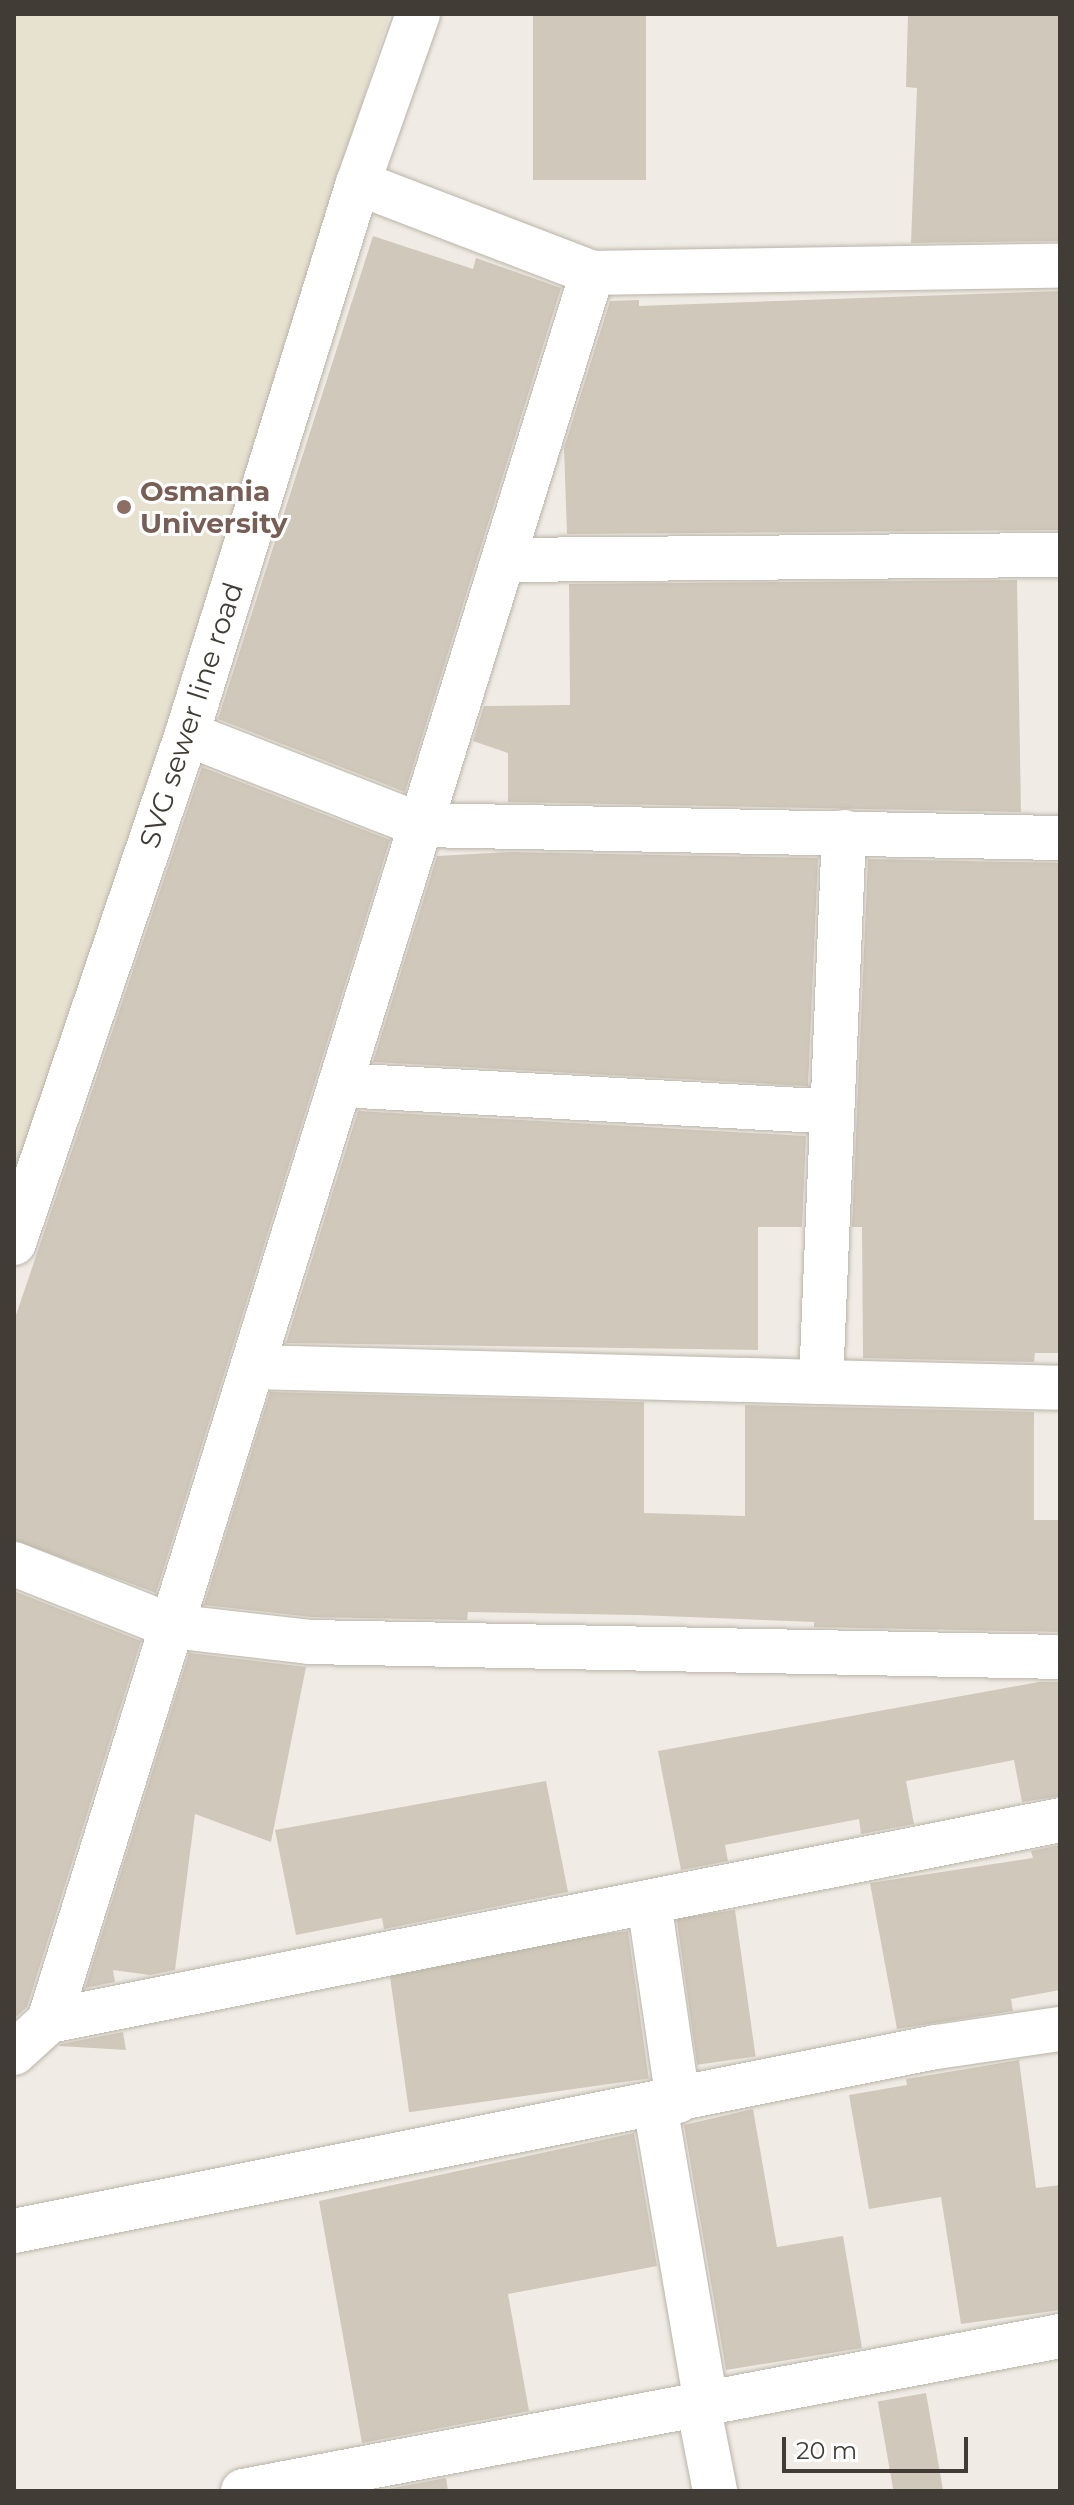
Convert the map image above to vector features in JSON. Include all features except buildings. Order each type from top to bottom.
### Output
[{"type":"street","name":"SVG sewer line road","points":[[14,1243],[187,734],[358,183],[418,14]]},
{"type":"street","points":[[358,183],[592,273],[1060,266]]},
{"type":"street","points":[[14,2053],[49,2021],[592,273]]},
{"type":"street","points":[[504,560],[1060,555]]},
{"type":"street","points":[[187,734],[421,825],[1060,838]]},
{"type":"street","points":[[821,1382],[844,832]]},
{"type":"street","points":[[340,1085],[832,1112]]},
{"type":"street","points":[[253,1367],[1060,1388]]},
{"type":"street","points":[[14,1564],[171,1626],[309,1642],[897,1649],[1060,1657]]},
{"type":"street","points":[[49,2021],[1060,1820]]},
{"type":"street","points":[[649,1902],[666,2103],[715,2491]]},
{"type":"street","points":[[14,2231],[936,2047],[1060,2029]]},
{"type":"street","points":[[243,2491],[1060,2336]]},
{"type":"shaded area","name":"Osmania University","points":[[14,14],[390,14],[14,1205]]},
{"type":"place","name":"Osmania University","points":[[124,507]]}]
